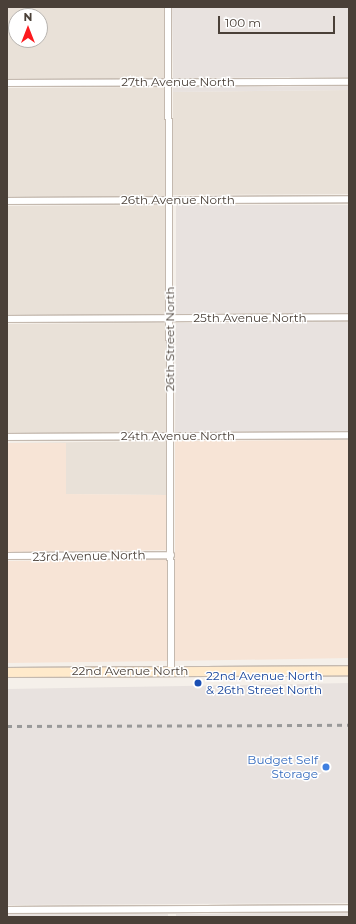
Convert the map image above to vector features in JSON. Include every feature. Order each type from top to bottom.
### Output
[{"type":"main road","name":"22nd Avenue North","points":[[7,672],[349,670]]},
{"type":"street","name":"26th Street North","points":[[168,7],[171,670]]},
{"type":"street","name":"27th Avenue North","points":[[7,83],[349,82]]},
{"type":"street","name":"26th Avenue North","points":[[7,201],[349,199]]},
{"type":"street","name":"25th Avenue North","points":[[7,319],[349,317]]},
{"type":"street","name":"24th Avenue North","points":[[7,437],[349,435]]},
{"type":"street","name":"23rd Avenue North","points":[[7,556],[171,555]]},
{"type":"street","points":[[7,910],[349,908]]},
{"type":"street","points":[[172,910],[172,917]]},
{"type":"shaded area","points":[[7,7],[164,7],[165,78],[7,79]]},
{"type":"shaded area","points":[[172,7],[349,7],[349,77],[173,78]]},
{"type":"shaded area","points":[[349,86],[349,90],[173,92],[173,87]]},
{"type":"shaded area","points":[[165,87],[165,196],[7,197],[7,88]]},
{"type":"shaded area","points":[[349,90],[349,194],[173,195],[173,92]]},
{"type":"shaded area","points":[[165,205],[166,314],[7,315],[7,206]]},
{"type":"shaded area","points":[[176,205],[349,205],[349,313],[176,314]]},
{"type":"shaded area","points":[[349,322],[349,431],[175,432],[176,323]]},
{"type":"shaded area","points":[[166,323],[166,432],[7,433],[7,324]]},
{"type":"shaded area","points":[[349,440],[349,658],[175,661],[175,441]]},
{"type":"shaded area","points":[[166,441],[166,495],[66,494],[65,443],[7,443]]},
{"type":"shaded area","points":[[7,443],[66,443],[66,494],[166,495],[167,550],[7,552]]},
{"type":"shaded area","points":[[167,559],[167,661],[7,663],[7,561]]},
{"type":"shaded area","points":[[349,683],[349,903],[7,905],[7,689]]},
{"type":"shaded area","points":[[349,912],[349,917],[176,917],[176,914]]},
{"type":"shaded area","points":[[7,914],[168,914],[168,917],[7,917]]},
{"type":"railway","points":[[7,726],[349,725]]},
{"type":"place","name":"22nd Avenue North & 26th Street North","points":[[198,683]]},
{"type":"place","name":"Budget Self Storage","points":[[326,767]]}]
